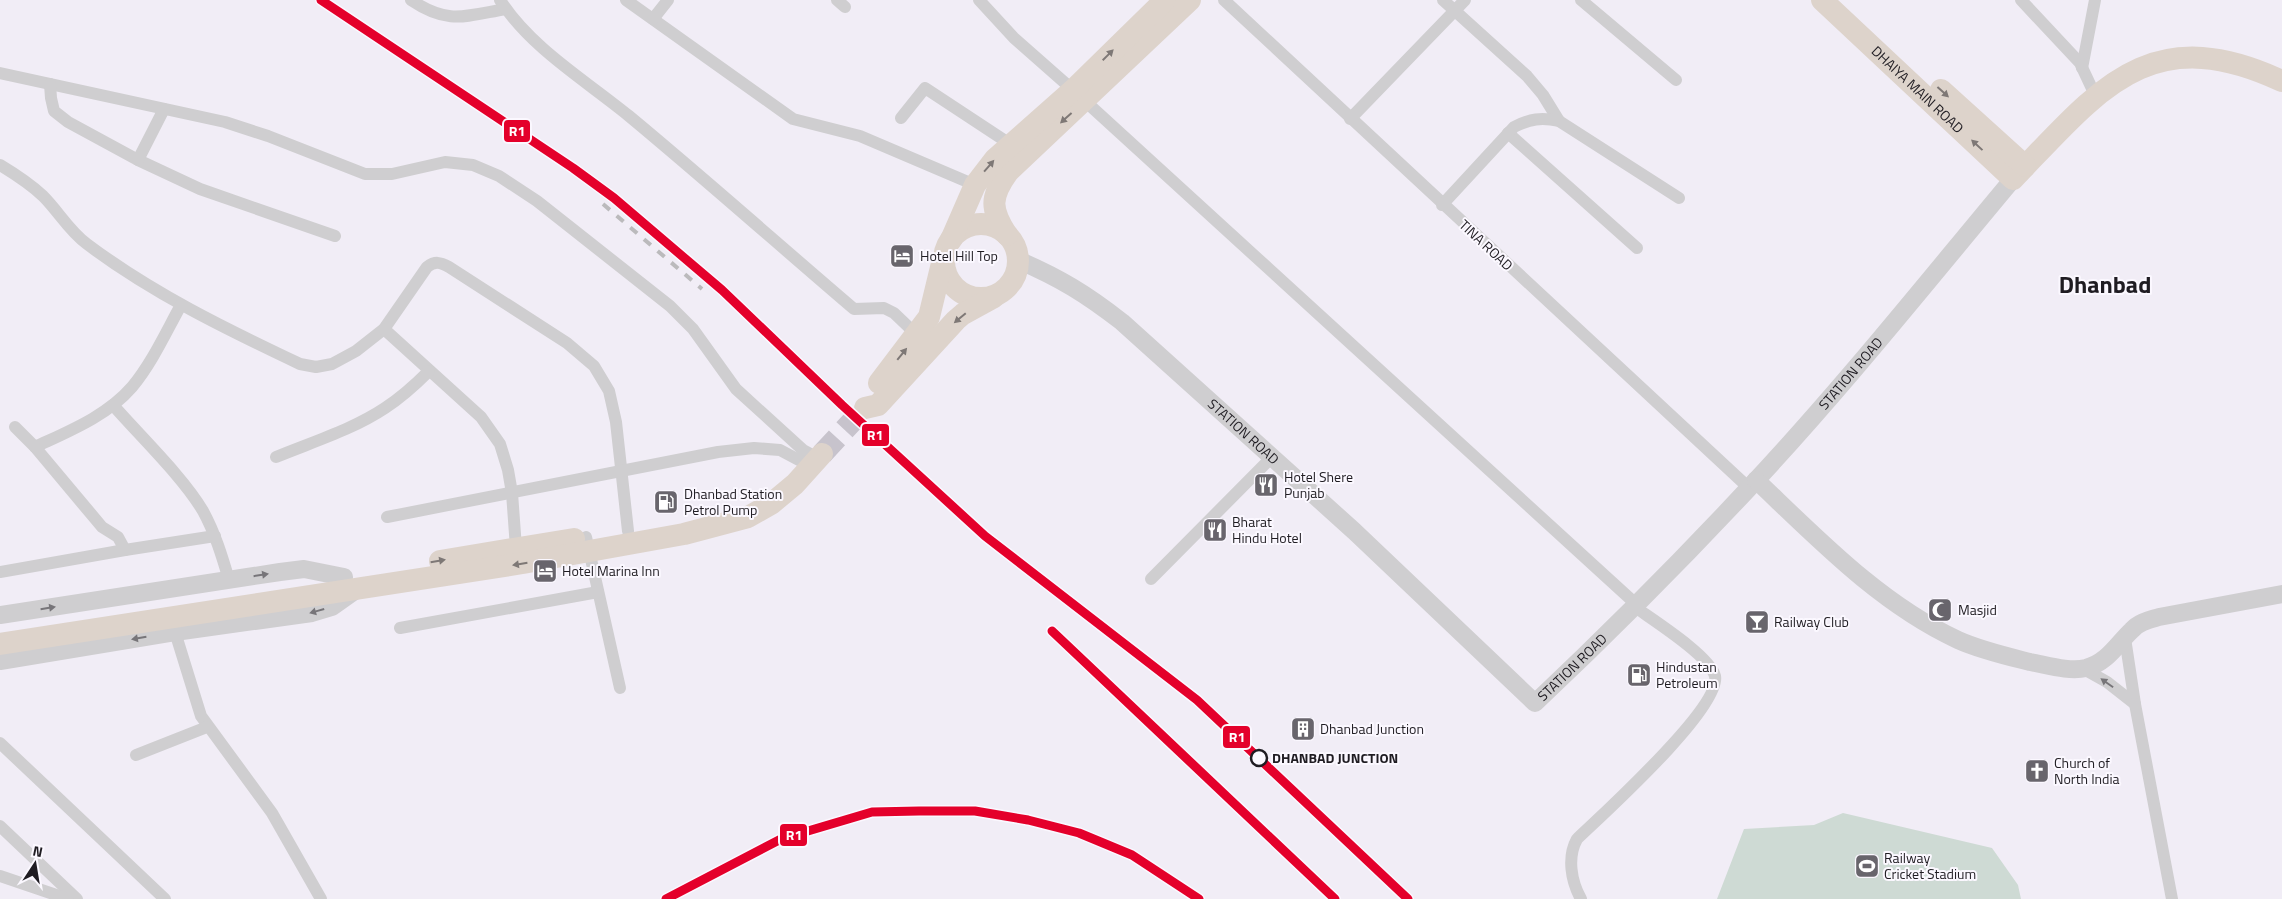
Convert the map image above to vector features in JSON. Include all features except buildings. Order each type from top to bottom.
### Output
[{"type":"highway","points":[[1165,0],[1079,95],[1015,164],[1002,181],[994,199],[994,208],[997,220],[1016,251],[1018,260],[1014,278],[1001,292],[964,314],[878,405],[863,410],[869,395],[918,335],[929,317],[939,268],[975,185],[982,174],[1010,144],[1079,95],[1190,0]]},
{"type":"highway","name":"DHAIYA MAIN ROAD","points":[[1822,0],[2019,173]]},
{"type":"highway","name":"DHAIYA MAIN ROAD","points":[[1843,0],[2019,173]]},
{"type":"highway","points":[[2019,173],[2070,118],[2095,95],[2125,75],[2147,66],[2171,59],[2196,57],[2223,59],[2252,67],[2282,81]]},
{"type":"highway","points":[[1001,292],[984,298],[965,295],[950,283],[944,265],[947,248],[964,228],[982,225],[999,230],[1006,235]]},
{"type":"highway","points":[[362,581],[516,548],[587,544],[684,534],[748,517],[771,504],[817,460]]},
{"type":"highway","points":[[0,631],[362,581],[587,544],[628,531],[749,504],[771,504]]},
{"type":"highway","points":[[0,644],[287,591]]},
{"type":"street","points":[[411,0],[441,16],[456,18],[503,4],[520,27],[558,60],[629,116],[854,309],[884,308],[894,313],[918,335]]},
{"type":"street","points":[[626,0],[793,119],[836,128],[860,136],[975,185]]},
{"type":"street","points":[[653,19],[668,0]]},
{"type":"street","points":[[978,0],[1014,38],[1079,95],[1636,606],[1695,651],[1713,671],[1716,678],[1710,699],[1646,772],[1577,839],[1572,851],[1572,868],[1575,886],[1581,899]]},
{"type":"street","name":"TINA ROAD","points":[[1224,0],[1442,205],[1753,484]]},
{"type":"street","points":[[1443,0],[1527,76],[1544,95],[1559,120]]},
{"type":"street","points":[[1350,119],[1465,0]]},
{"type":"street","points":[[1582,0],[1676,80]]},
{"type":"street","points":[[2021,0],[2082,68],[2095,95]]},
{"type":"street","points":[[2082,68],[2095,0]]},
{"type":"street","points":[[0,73],[225,122],[268,136],[365,174],[392,174],[445,162],[473,165],[499,176],[537,201],[670,306],[693,328],[736,389],[803,450],[817,460]]},
{"type":"street","points":[[50,84],[50,98],[54,111],[68,122],[138,160],[200,189],[335,236]]},
{"type":"street","points":[[901,118],[925,88],[1010,144]]},
{"type":"street","points":[[138,160],[164,108]]},
{"type":"street","points":[[1442,205],[1508,133],[1529,120],[1543,117],[1559,120],[1679,198]]},
{"type":"street","points":[[1508,133],[1637,248]]},
{"type":"street","points":[[0,165],[17,175],[44,197],[63,221],[86,243],[180,305],[300,364],[316,367],[332,364],[348,355],[384,329],[427,267],[433,263],[441,263],[449,267],[567,343],[594,366],[609,391],[616,422],[628,531]]},
{"type":"street","name":"STATION ROAD","points":[[1018,260],[1055,276],[1087,294],[1122,322],[1273,456],[1407,580],[1535,703],[1636,606],[1753,484],[1859,364],[2019,173]]},
{"type":"street","points":[[35,447],[87,422],[113,405],[132,387],[180,305]]},
{"type":"street","points":[[384,329],[481,417],[500,444],[508,470],[512,493],[516,548]]},
{"type":"street","points":[[276,457],[349,427],[384,409],[407,393],[429,371]]},
{"type":"street","points":[[113,405],[202,509],[215,536],[230,580]]},
{"type":"street","points":[[15,427],[84,503],[98,523],[118,537],[125,550]]},
{"type":"street","points":[[387,517],[512,493],[622,469],[718,452],[754,448],[780,450],[817,460]]},
{"type":"street","points":[[1151,579],[1273,456]]},
{"type":"street","points":[[1753,484],[1862,577],[1937,629],[1974,646],[2021,660],[2062,668],[2082,668],[2101,661],[2117,649],[2133,629],[2144,622],[2159,617],[2282,594]]},
{"type":"street","points":[[0,572],[215,536]]},
{"type":"street","points":[[587,544],[620,688]]},
{"type":"street","points":[[0,616],[304,569],[362,581]]},
{"type":"street","points":[[0,662],[176,632],[312,613],[332,607],[362,581]]},
{"type":"street","points":[[400,628],[598,592]]},
{"type":"street","points":[[176,632],[201,716],[207,727],[245,774],[272,813],[321,899]]},
{"type":"street","points":[[2125,638],[2135,704],[2172,899]]},
{"type":"street","points":[[2082,668],[2107,682],[2135,704]]},
{"type":"street","points":[[136,755],[207,727]]},
{"type":"street","points":[[0,743],[165,899]]},
{"type":"street","points":[[0,826],[77,899]]},
{"type":"street","points":[[0,876],[68,899]]},
{"type":"shaded area","name":"Railway Cricket Stadium","points":[[1843,813],[1992,848],[2018,885],[2021,899],[1717,899],[1744,829],[1814,825]]},
{"type":"tunnel","points":[[822,454],[861,412]]},
{"type":"railway","points":[[603,204],[702,289]]},
{"type":"railway","points":[[985,536],[1197,700],[1408,899]]},
{"type":"railway","points":[[666,899],[781,839],[872,812],[919,811],[975,811],[1028,820],[1079,833],[1132,855],[1199,899]]},
{"type":"transit line","name":"R1","points":[[321,0],[573,168],[614,198],[722,290],[842,405],[985,536],[1197,700],[1408,899]]},
{"type":"transit line","name":"R1","points":[[1052,631],[1335,899]]},
{"type":"transit line","name":"R1","points":[[666,899],[781,839],[872,812],[919,811],[975,811],[1028,820],[1079,833],[1132,855],[1199,899]]},
{"type":"place","name":"Hotel Hill Top","points":[[902,256]]},
{"type":"place","name":"Hotel Shere Punjab","points":[[1266,485]]},
{"type":"place","name":"Dhanbad Station Petrol Pump","points":[[666,502]]},
{"type":"place","name":"Bharat Hindu Hotel","points":[[1215,530]]},
{"type":"place","name":"Hotel Marina Inn","points":[[545,571]]},
{"type":"place","name":"Masjid","points":[[1940,610]]},
{"type":"place","name":"Railway Club","points":[[1757,622]]},
{"type":"place","name":"Hindustan Petroleum","points":[[1639,675]]},
{"type":"place","name":"Dhanbad Junction","points":[[1303,729]]},
{"type":"place","name":"DHANBAD JUNCTION","points":[[1259,758]]},
{"type":"place","name":"Church of North India","points":[[2037,771]]},
{"type":"place","name":"Railway Cricket Stadium","points":[[1867,866]]},
{"type":"district","name":"Dhanbad","points":[[2105,285]]}]
